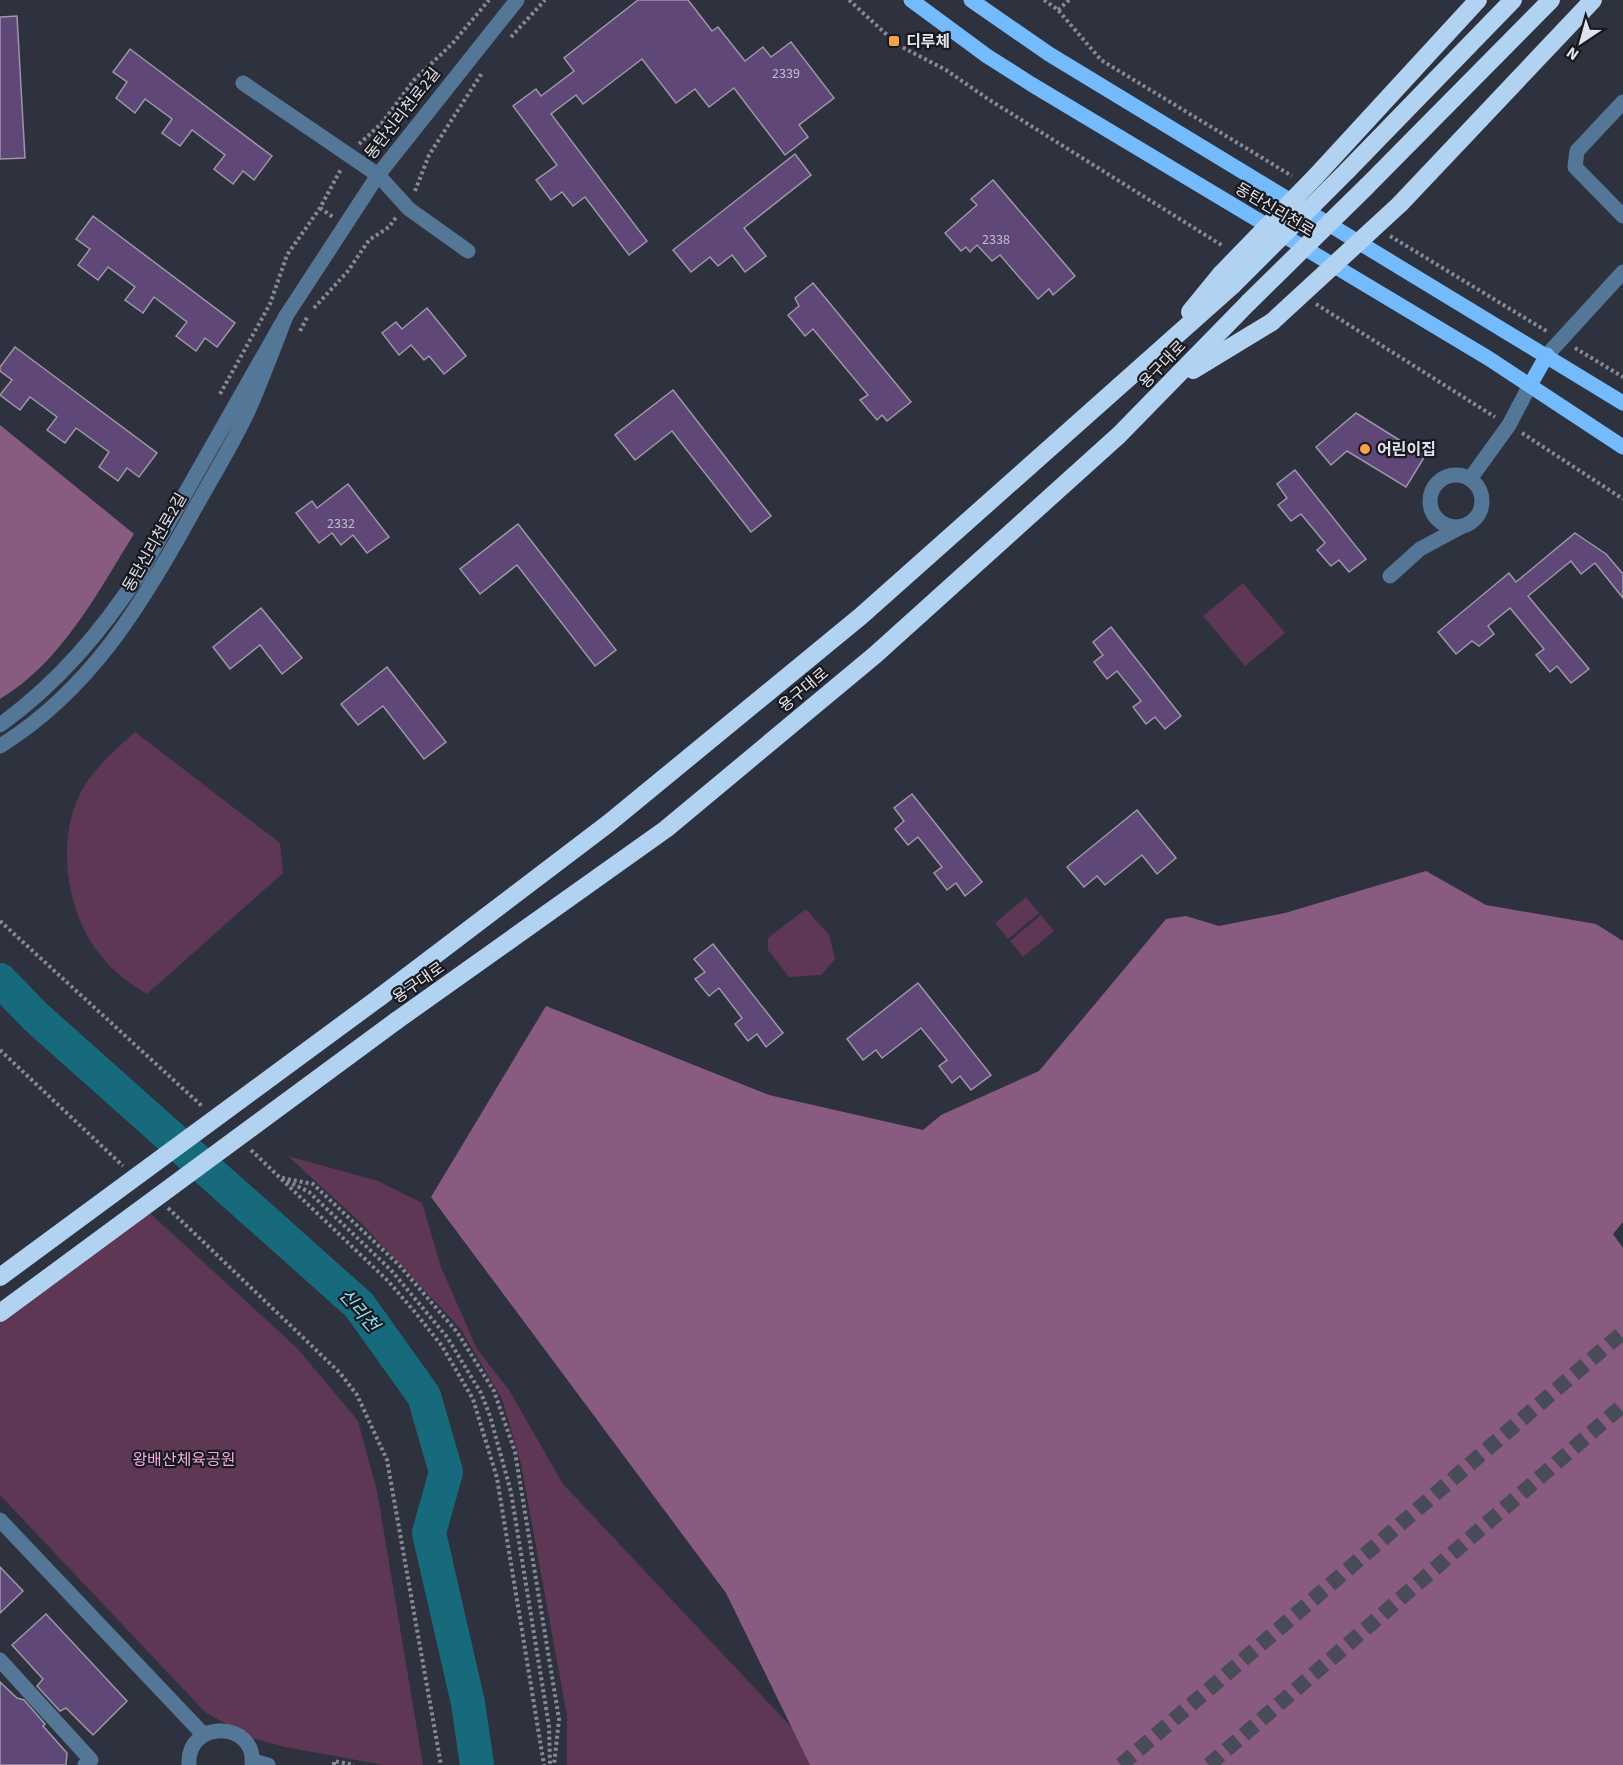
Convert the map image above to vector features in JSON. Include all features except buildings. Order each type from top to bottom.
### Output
[{"type":"highway","points":[[1340,166],[1478,0]]},
{"type":"highway","name":"용구대로","points":[[0,1277],[380,997],[609,823],[861,616],[1153,358],[1340,166],[1513,0]]},
{"type":"highway","name":"용구대로","points":[[0,1313],[396,1022],[666,830],[875,655],[1119,435],[1551,0]]},
{"type":"highway","points":[[1173,382],[1272,322],[1400,204],[1593,0]]},
{"type":"main road","name":"동탄신리천로","points":[[911,0],[979,50],[1031,84],[1530,385],[1623,447]]},
{"type":"main road","name":"동탄신리천로","points":[[971,0],[1049,54],[1623,403]]},
{"type":"main road","points":[[1530,385],[1546,356]]},
{"type":"street","name":"동탄신리천로2길","points":[[0,725],[39,696],[113,614],[140,573],[286,316],[378,175],[447,85],[517,0]]},
{"type":"street","points":[[243,83],[378,175],[410,208],[468,251]]},
{"type":"street","points":[[1623,102],[1577,151],[1575,167],[1623,216]]},
{"type":"street","points":[[1546,356],[1623,272]]},
{"type":"street","name":"동탄신리천로2길","points":[[0,746],[52,708],[73,688],[106,652],[128,622],[155,581],[248,411],[286,316]]},
{"type":"street","points":[[1470,479],[1509,425],[1530,385]]},
{"type":"street","points":[[1390,576],[1420,549],[1470,524],[1481,510],[1481,493],[1470,479],[1454,475],[1439,482],[1431,496],[1433,512],[1431,530],[1420,549]]},
{"type":"street","points":[[1433,512],[1444,524],[1461,527]]},
{"type":"street","points":[[0,1520],[203,1734]]},
{"type":"street","points":[[0,1660],[91,1760],[85,1765]]},
{"type":"street","points":[[189,1765],[190,1751],[203,1734],[212,1730],[231,1731],[247,1743],[258,1764]]},
{"type":"path","points":[[364,137],[382,123],[414,80],[452,44],[489,0]]},
{"type":"path","points":[[508,41],[545,0]]},
{"type":"path","points":[[1044,0],[1058,10],[1101,60],[1292,176]]},
{"type":"path","points":[[1058,10],[1069,0]]},
{"type":"path","points":[[418,186],[429,155],[463,106],[487,64]]},
{"type":"path","points":[[217,401],[248,340],[270,304],[287,255],[320,208],[336,176]]},
{"type":"path","points":[[369,240],[389,227]]},
{"type":"path","points":[[1386,233],[1623,377]]},
{"type":"path","points":[[0,921],[211,1114]]},
{"type":"path","points":[[0,1050],[128,1171]]},
{"type":"path","points":[[246,1146],[388,1281],[442,1347],[473,1399],[497,1478],[544,1765]]},
{"type":"path","points":[[281,1178],[309,1192],[391,1270],[447,1337],[481,1393],[512,1492],[549,1726],[552,1765]]},
{"type":"path","points":[[281,1178],[313,1184],[399,1265],[457,1332],[494,1391],[515,1452],[559,1719],[552,1765]]},
{"type":"path","points":[[162,1203],[324,1356],[357,1395],[369,1417],[387,1460],[441,1765]]},
{"type":"path","points":[[334,1765],[334,1761],[354,1765]]},
{"type":"green space","points":[[1243,583],[1285,633],[1245,666],[1203,616]]},
{"type":"green space","points":[[135,732],[280,843],[283,873],[147,994],[112,968],[89,939],[72,897],[68,873],[69,826],[75,805],[96,770]]},
{"type":"green space","points":[[1026,897],[1039,913],[1008,939],[995,923]]},
{"type":"green space","points":[[806,909],[829,935],[835,959],[821,975],[789,977],[768,950],[768,938]]},
{"type":"green space","points":[[1041,915],[1054,931],[1023,957],[1010,941]]},
{"type":"green space","points":[[288,1156],[378,1181],[422,1203],[441,1267],[477,1349],[509,1390],[563,1484],[827,1765],[567,1765],[567,1716],[521,1464],[502,1399],[460,1328],[363,1225]]},
{"type":"green space","name":"왕배산체육공원","points":[[140,1204],[297,1348],[358,1421],[377,1491],[423,1765],[384,1765],[285,1747],[251,1738],[205,1712],[0,1495],[0,1316]]},
{"type":"shaded area","points":[[0,425],[134,534],[92,602],[60,646],[22,684],[0,699]]},
{"type":"shaded area","points":[[1426,871],[1486,905],[1596,924],[1623,941],[1623,1222],[1613,1234],[1623,1248],[1623,1765],[810,1765],[726,1593],[431,1197],[546,1006],[769,1095],[923,1130],[941,1115],[1039,1071],[1166,919],[1186,916],[1219,926],[1285,913]]},
{"type":"waterway","name":"신리천","points":[[0,980],[36,1017],[359,1305],[424,1396],[446,1472],[429,1533],[468,1703],[477,1765]]},
{"type":"tunnel","points":[[1121,1765],[1623,1332]]},
{"type":"tunnel","points":[[1209,1765],[1623,1405]]},
{"type":"place","name":"디루체","points":[[894,41]]},
{"type":"place","name":"어린이집","points":[[1365,449]]}]
